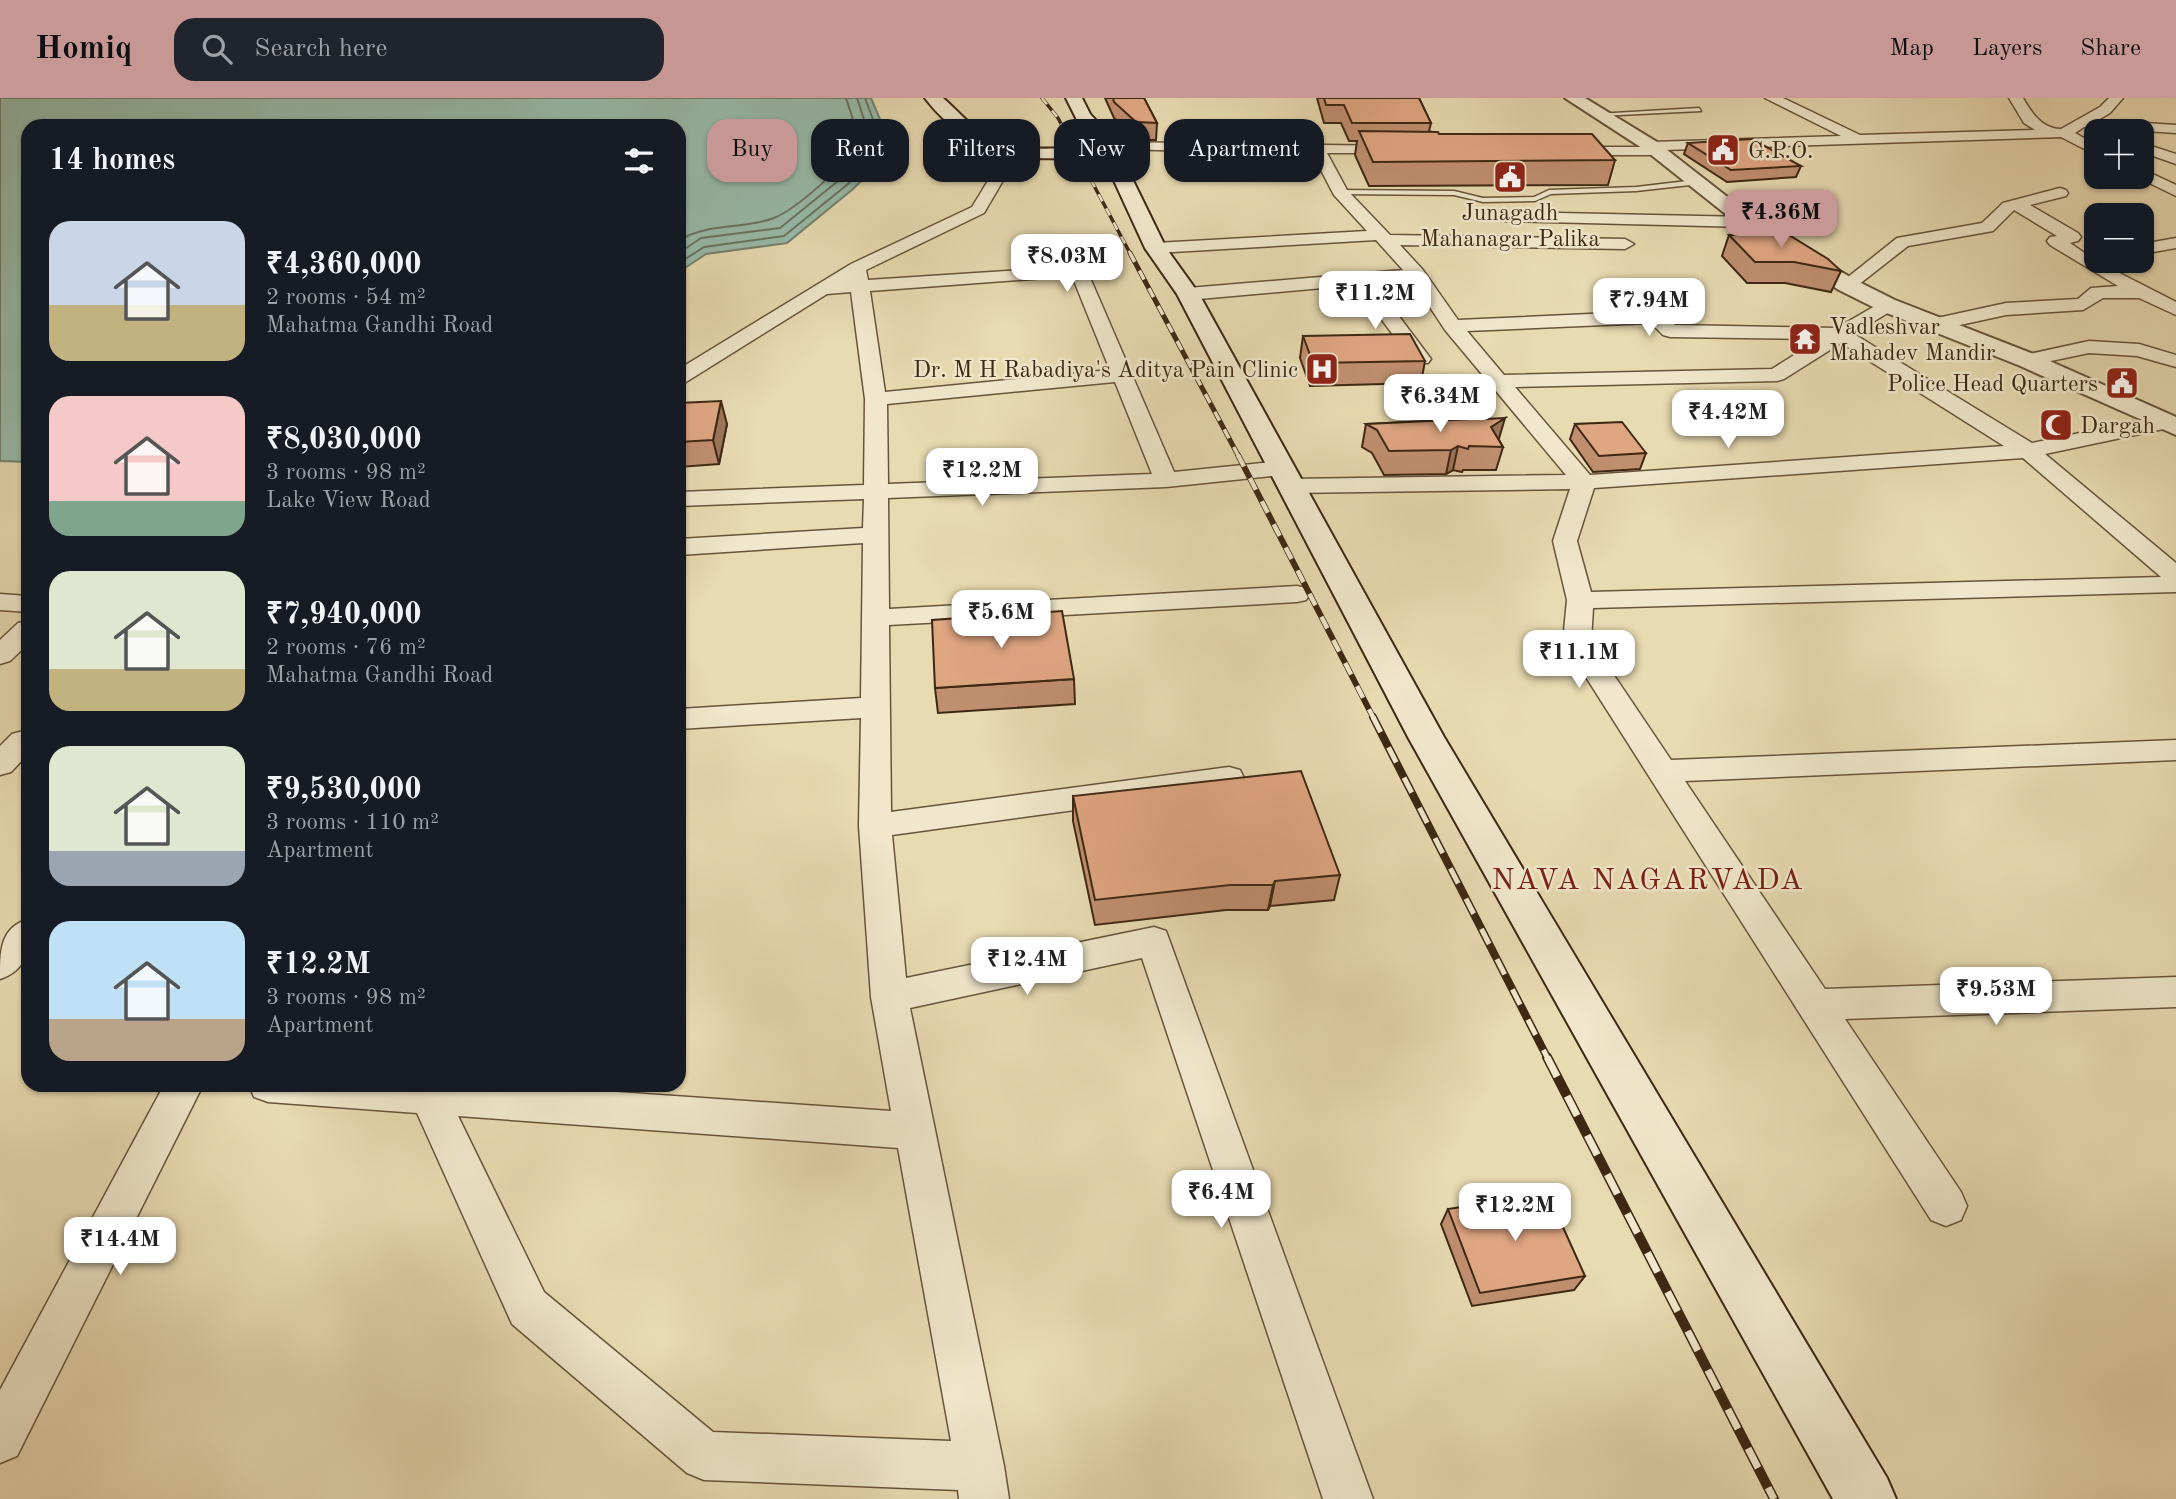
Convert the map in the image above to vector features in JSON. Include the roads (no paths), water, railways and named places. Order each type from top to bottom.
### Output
[{"type":"main road","points":[[933,98],[955,119]]},
{"type":"main road","points":[[948,98],[968,119]]},
{"type":"main road","points":[[1074,98],[1085,119]]},
{"type":"main road","points":[[1573,98],[1654,148],[1747,222],[1847,285],[1887,305],[2027,360],[2171,424]]},
{"type":"main road","points":[[1125,182],[1156,248],[1188,294],[1426,737],[1866,1499]]},
{"type":"street","points":[[1065,98],[1083,116]]},
{"type":"street","points":[[1772,98],[1860,139]]},
{"type":"street","points":[[2016,98],[2029,120],[2084,145]]},
{"type":"street","points":[[1549,151],[2058,133],[2105,110],[2116,98]]},
{"type":"street","points":[[2154,129],[2176,129]]},
{"type":"street","points":[[1324,150],[1413,150]]},
{"type":"street","points":[[2154,151],[2176,159]]},
{"type":"street","points":[[1324,162],[1339,192],[1416,274],[1452,326],[1584,482]]},
{"type":"street","points":[[2154,180],[2176,191]]},
{"type":"street","points":[[686,374],[823,289],[858,277],[978,210],[996,182]]},
{"type":"street","points":[[1847,285],[1903,242],[1987,227],[2009,206],[2060,193]]},
{"type":"street","points":[[2016,204],[2072,237],[2056,241],[2115,278],[2176,309]]},
{"type":"street","points":[[1511,217],[1747,222]]},
{"type":"street","points":[[1156,248],[1382,237],[1625,244]]},
{"type":"street","points":[[2154,247],[2176,243]]},
{"type":"street","points":[[858,277],[1079,270],[1166,480]]},
{"type":"street","points":[[1188,294],[1416,274]]},
{"type":"street","points":[[429,1097],[528,1308],[704,1457],[982,1483],[888,997],[875,826],[876,400],[858,277]]},
{"type":"street","points":[[1361,279],[1420,359]]},
{"type":"street","points":[[1937,324],[2006,309],[2083,304],[2098,292],[2142,292]]},
{"type":"street","points":[[1499,381],[1777,375],[1887,305]]},
{"type":"street","points":[[1452,326],[1656,317],[1670,331],[1840,334],[2028,451],[2176,576]]},
{"type":"street","points":[[2027,360],[2089,347],[2139,350],[2176,361]]},
{"type":"street","points":[[876,400],[1123,374]]},
{"type":"street","points":[[686,499],[877,489],[1287,477],[1584,482],[2028,451],[2171,424]]},
{"type":"street","points":[[1584,482],[1565,541],[1580,600],[1577,641],[1946,1206]]},
{"type":"street","points":[[686,547],[876,535]]},
{"type":"street","points":[[1580,600],[2176,584]]},
{"type":"street","points":[[876,618],[1297,593]]},
{"type":"street","points":[[0,603],[21,604]]},
{"type":"street","points":[[0,655],[21,636]]},
{"type":"street","points":[[686,719],[876,707]]},
{"type":"street","points":[[0,764],[17,741]]},
{"type":"street","points":[[1661,771],[2176,750]]},
{"type":"street","points":[[875,826],[1229,778]]},
{"type":"street","points":[[0,964],[17,935]]},
{"type":"street","points":[[888,997],[1154,941],[1348,1499]]},
{"type":"street","points":[[1815,1005],[2176,992]]},
{"type":"street","points":[[0,1438],[180,1092]]},
{"type":"street","points":[[380,1092],[915,1130]]},
{"type":"lane","points":[[1599,114],[1699,110]]},
{"type":"lane","points":[[1339,192],[1454,193],[1483,200],[1535,199],[1549,192],[1636,189],[1696,182]]},
{"type":"water","points":[[0,98],[871,98],[880,119],[811,119],[811,182],[860,182],[787,243],[706,254],[686,267],[686,119],[21,119],[21,462],[0,461]]},
{"type":"railway","points":[[1042,98],[1058,118],[1131,255]]},
{"type":"railway","points":[[1130,253],[1239,457]]},
{"type":"railway","points":[[1238,455],[1374,719]]},
{"type":"railway","points":[[1373,717],[1548,1059]]},
{"type":"railway","points":[[1547,1057],[1774,1499]]},
{"type":"place","name":"G.P.O.","points":[[1723,150]]},
{"type":"place","name":"Junagadh Mahanagar Palika","points":[[1510,177]]},
{"type":"place","name":"Vadleshvar Mahadev Mandir","points":[[1805,339]]},
{"type":"place","name":"Dr. M H Rabadiya's Aditya Pain Clinic","points":[[1322,369]]},
{"type":"place","name":"Police Head Quarters","points":[[2122,383]]},
{"type":"place","name":"Dargah","points":[[2056,425]]},
{"type":"district","name":"NAVA NAGARVADA","points":[[1648,879]]}]
